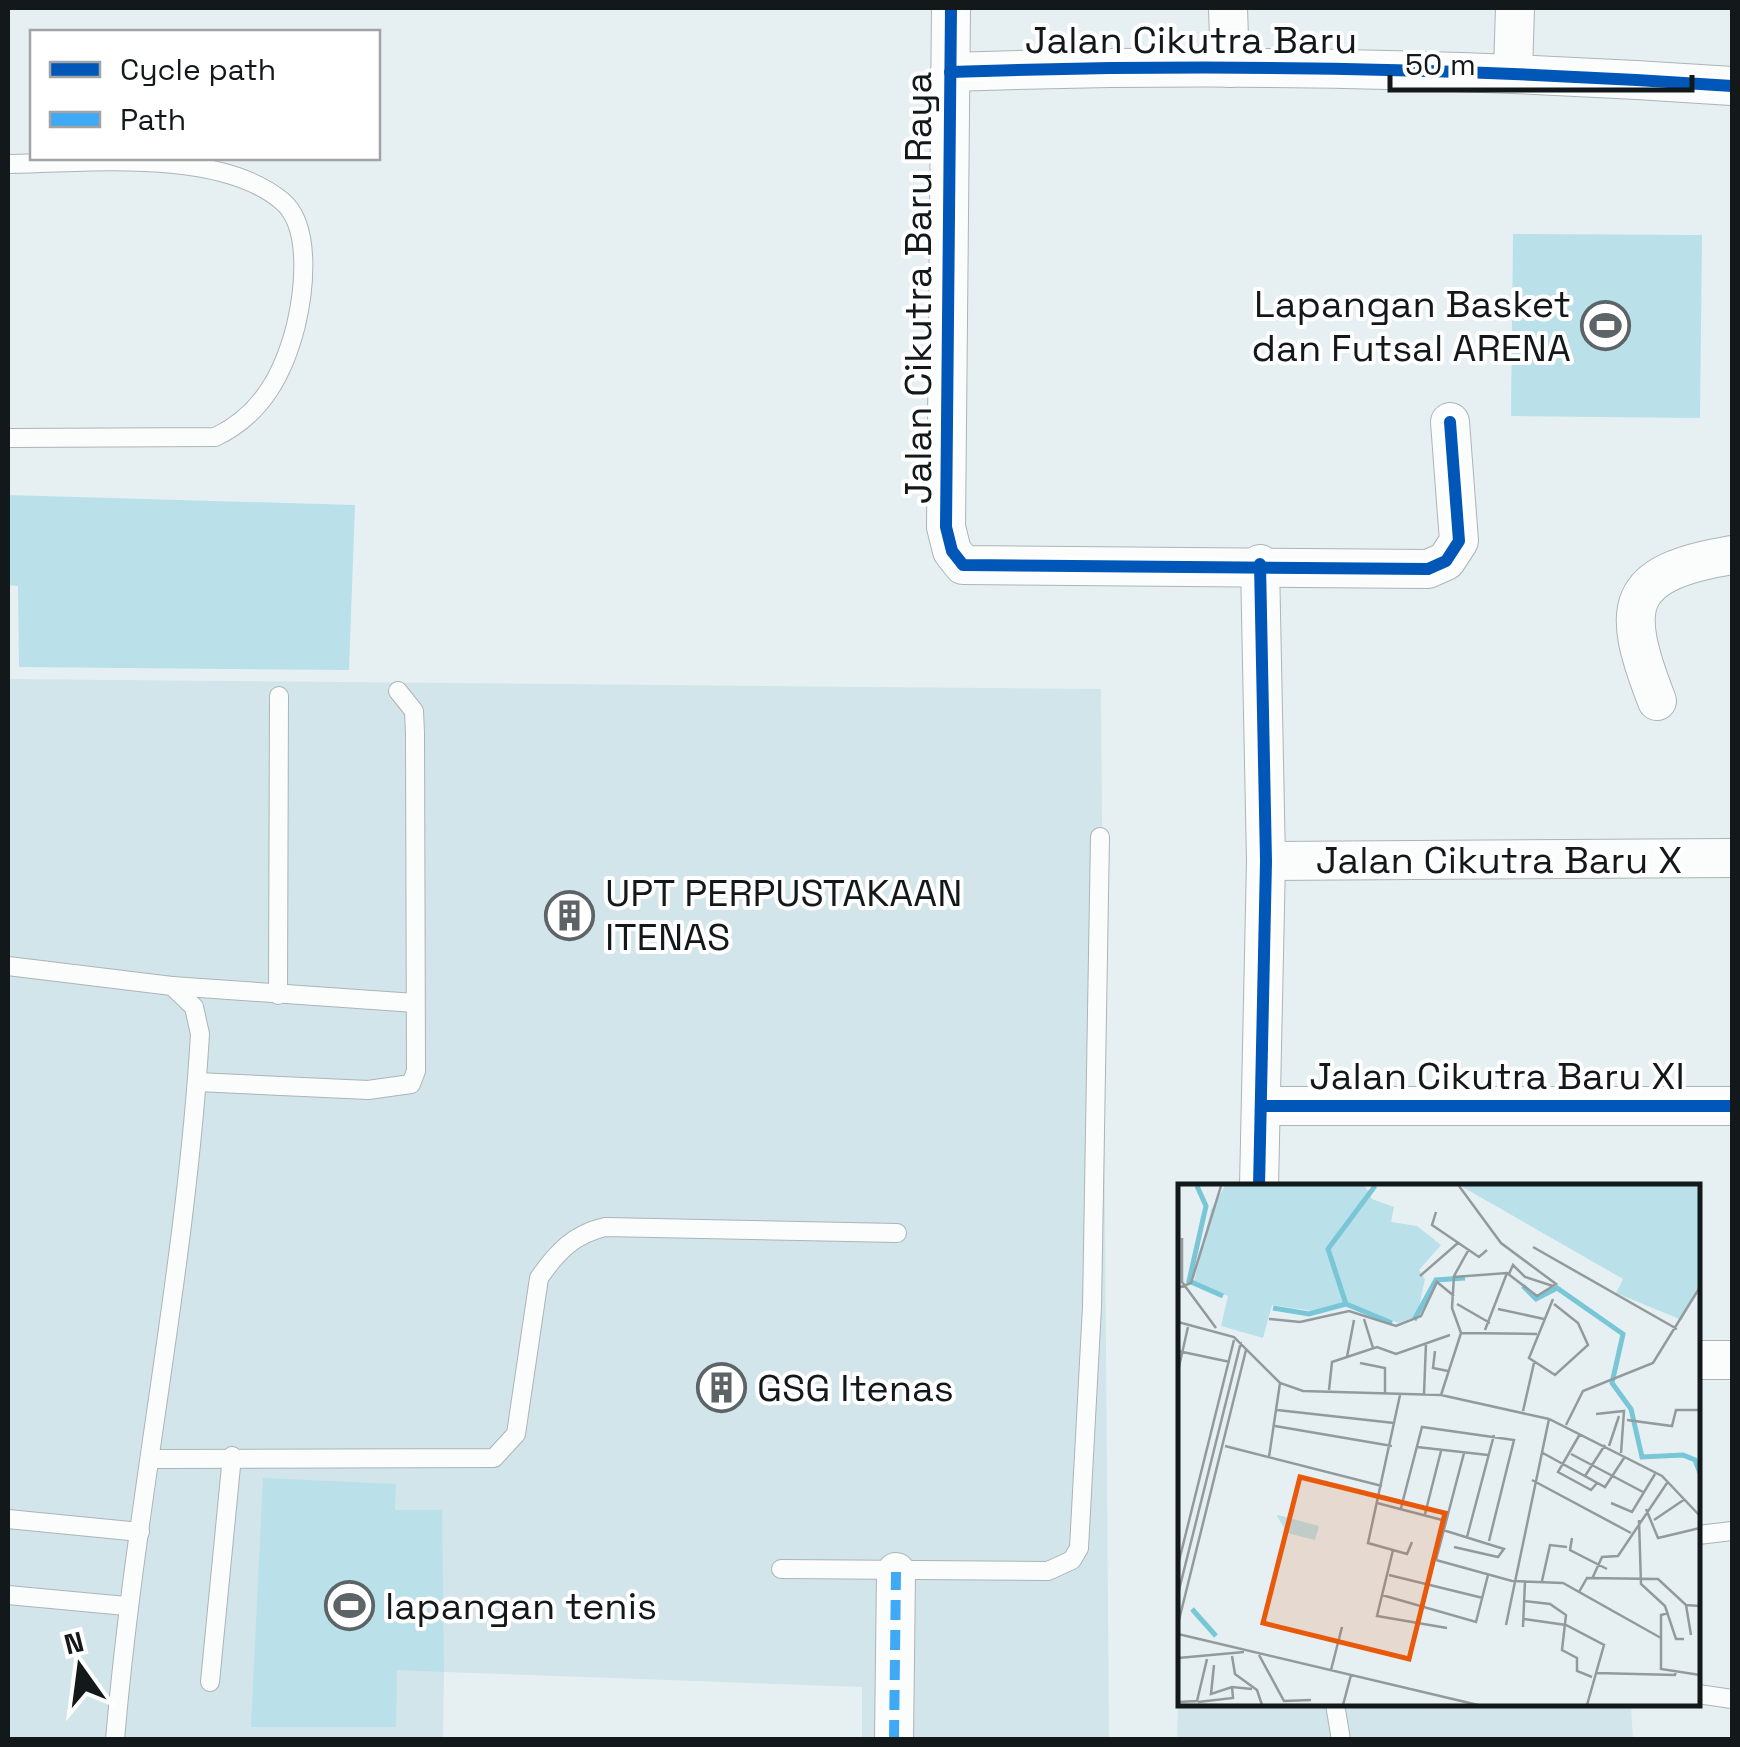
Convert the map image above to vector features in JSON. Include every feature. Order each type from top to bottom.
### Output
[{"type":"street","name":"Jalan Cikutra Baru Raya","points":[[951,8],[946,527],[952,551],[963,565],[1260,564]]},
{"type":"street","points":[[1228,8],[1230,68]]},
{"type":"street","points":[[1514,71],[1515,8]]},
{"type":"street","name":"Jalan Cikutra Baru","points":[[950,72],[1230,68],[1514,71],[1732,86]]},
{"type":"street","points":[[1259,1184],[1266,861],[1260,564],[1428,568],[1446,561],[1459,542],[1450,422]]},
{"type":"street","points":[[1657,701],[1636,646],[1633,609],[1648,588],[1686,562],[1732,554]]},
{"type":"street","name":"Jalan Cikutra Baru X","points":[[1266,861],[1732,858]]},
{"type":"street","name":"Jalan Cikutra Baru XI","points":[[1261,1106],[1732,1106]]},
{"type":"street","points":[[1700,1360],[1732,1360]]},
{"type":"street","points":[[894,1740],[896,1572]]},
{"type":"lane","points":[[8,164],[180,166],[233,173],[285,203],[304,248],[303,296],[288,354],[258,410],[239,426],[215,437],[8,438]]},
{"type":"lane","points":[[197,1082],[368,1090],[411,1084],[416,1072],[414,711],[398,691]]},
{"type":"lane","points":[[278,995],[279,696]]},
{"type":"lane","points":[[781,1569],[1048,1571],[1072,1560],[1079,1548],[1092,1308],[1100,837]]},
{"type":"lane","points":[[8,966],[172,986],[415,1003]]},
{"type":"lane","points":[[115,1740],[126,1606],[177,1283],[197,1082],[200,1034],[194,1007],[172,986]]},
{"type":"lane","points":[[152,1458],[494,1458],[516,1434],[539,1278],[571,1240],[605,1226],[897,1233]]},
{"type":"lane","points":[[210,1682],[232,1456]]},
{"type":"lane","points":[[8,1519],[140,1532]]},
{"type":"lane","points":[[1700,1534],[1732,1531]]},
{"type":"lane","points":[[8,1596],[126,1606]]},
{"type":"lane","points":[[1700,1694],[1732,1699]]},
{"type":"lane","points":[[1335,1707],[1342,1740]]},
{"type":"shaded area","name":"Lapangan Basket dan Futsal ARENA","points":[[1513,234],[1702,235],[1700,418],[1511,416]]},
{"type":"shaded area","points":[[8,495],[355,505],[349,670],[19,667],[18,586],[8,585]]},
{"type":"shaded area","points":[[8,679],[1101,689],[1109,1739],[862,1739],[862,1687],[444,1672],[443,1739],[8,1740]]},
{"type":"shaded area","name":"lapangan tenis","points":[[263,1478],[396,1484],[395,1510],[442,1510],[444,1672],[397,1670],[396,1727],[251,1727]]},
{"type":"shaded area","points":[[1178,1705],[1631,1707],[1633,1739],[1177,1739]]},
{"type":"marked path","points":[[894,1740],[896,1572]]},
{"type":"cycle path","points":[[951,8],[946,527],[952,551],[963,565],[1428,569],[1446,561],[1459,541],[1450,422]]},
{"type":"cycle path","points":[[950,72],[1341,69],[1732,86]]},
{"type":"cycle path","points":[[1259,1184],[1266,861],[1260,564]]},
{"type":"cycle path","points":[[1261,1106],[1732,1106]]},
{"type":"place","name":"Lapangan Basket dan Futsal ARENA","points":[[1606,326]]},
{"type":"place","name":"UPT PERPUSTAKAAN ITENAS","points":[[570,915]]},
{"type":"place","name":"GSG Itenas","points":[[722,1388]]},
{"type":"place","name":"lapangan tenis","points":[[350,1606]]}]
